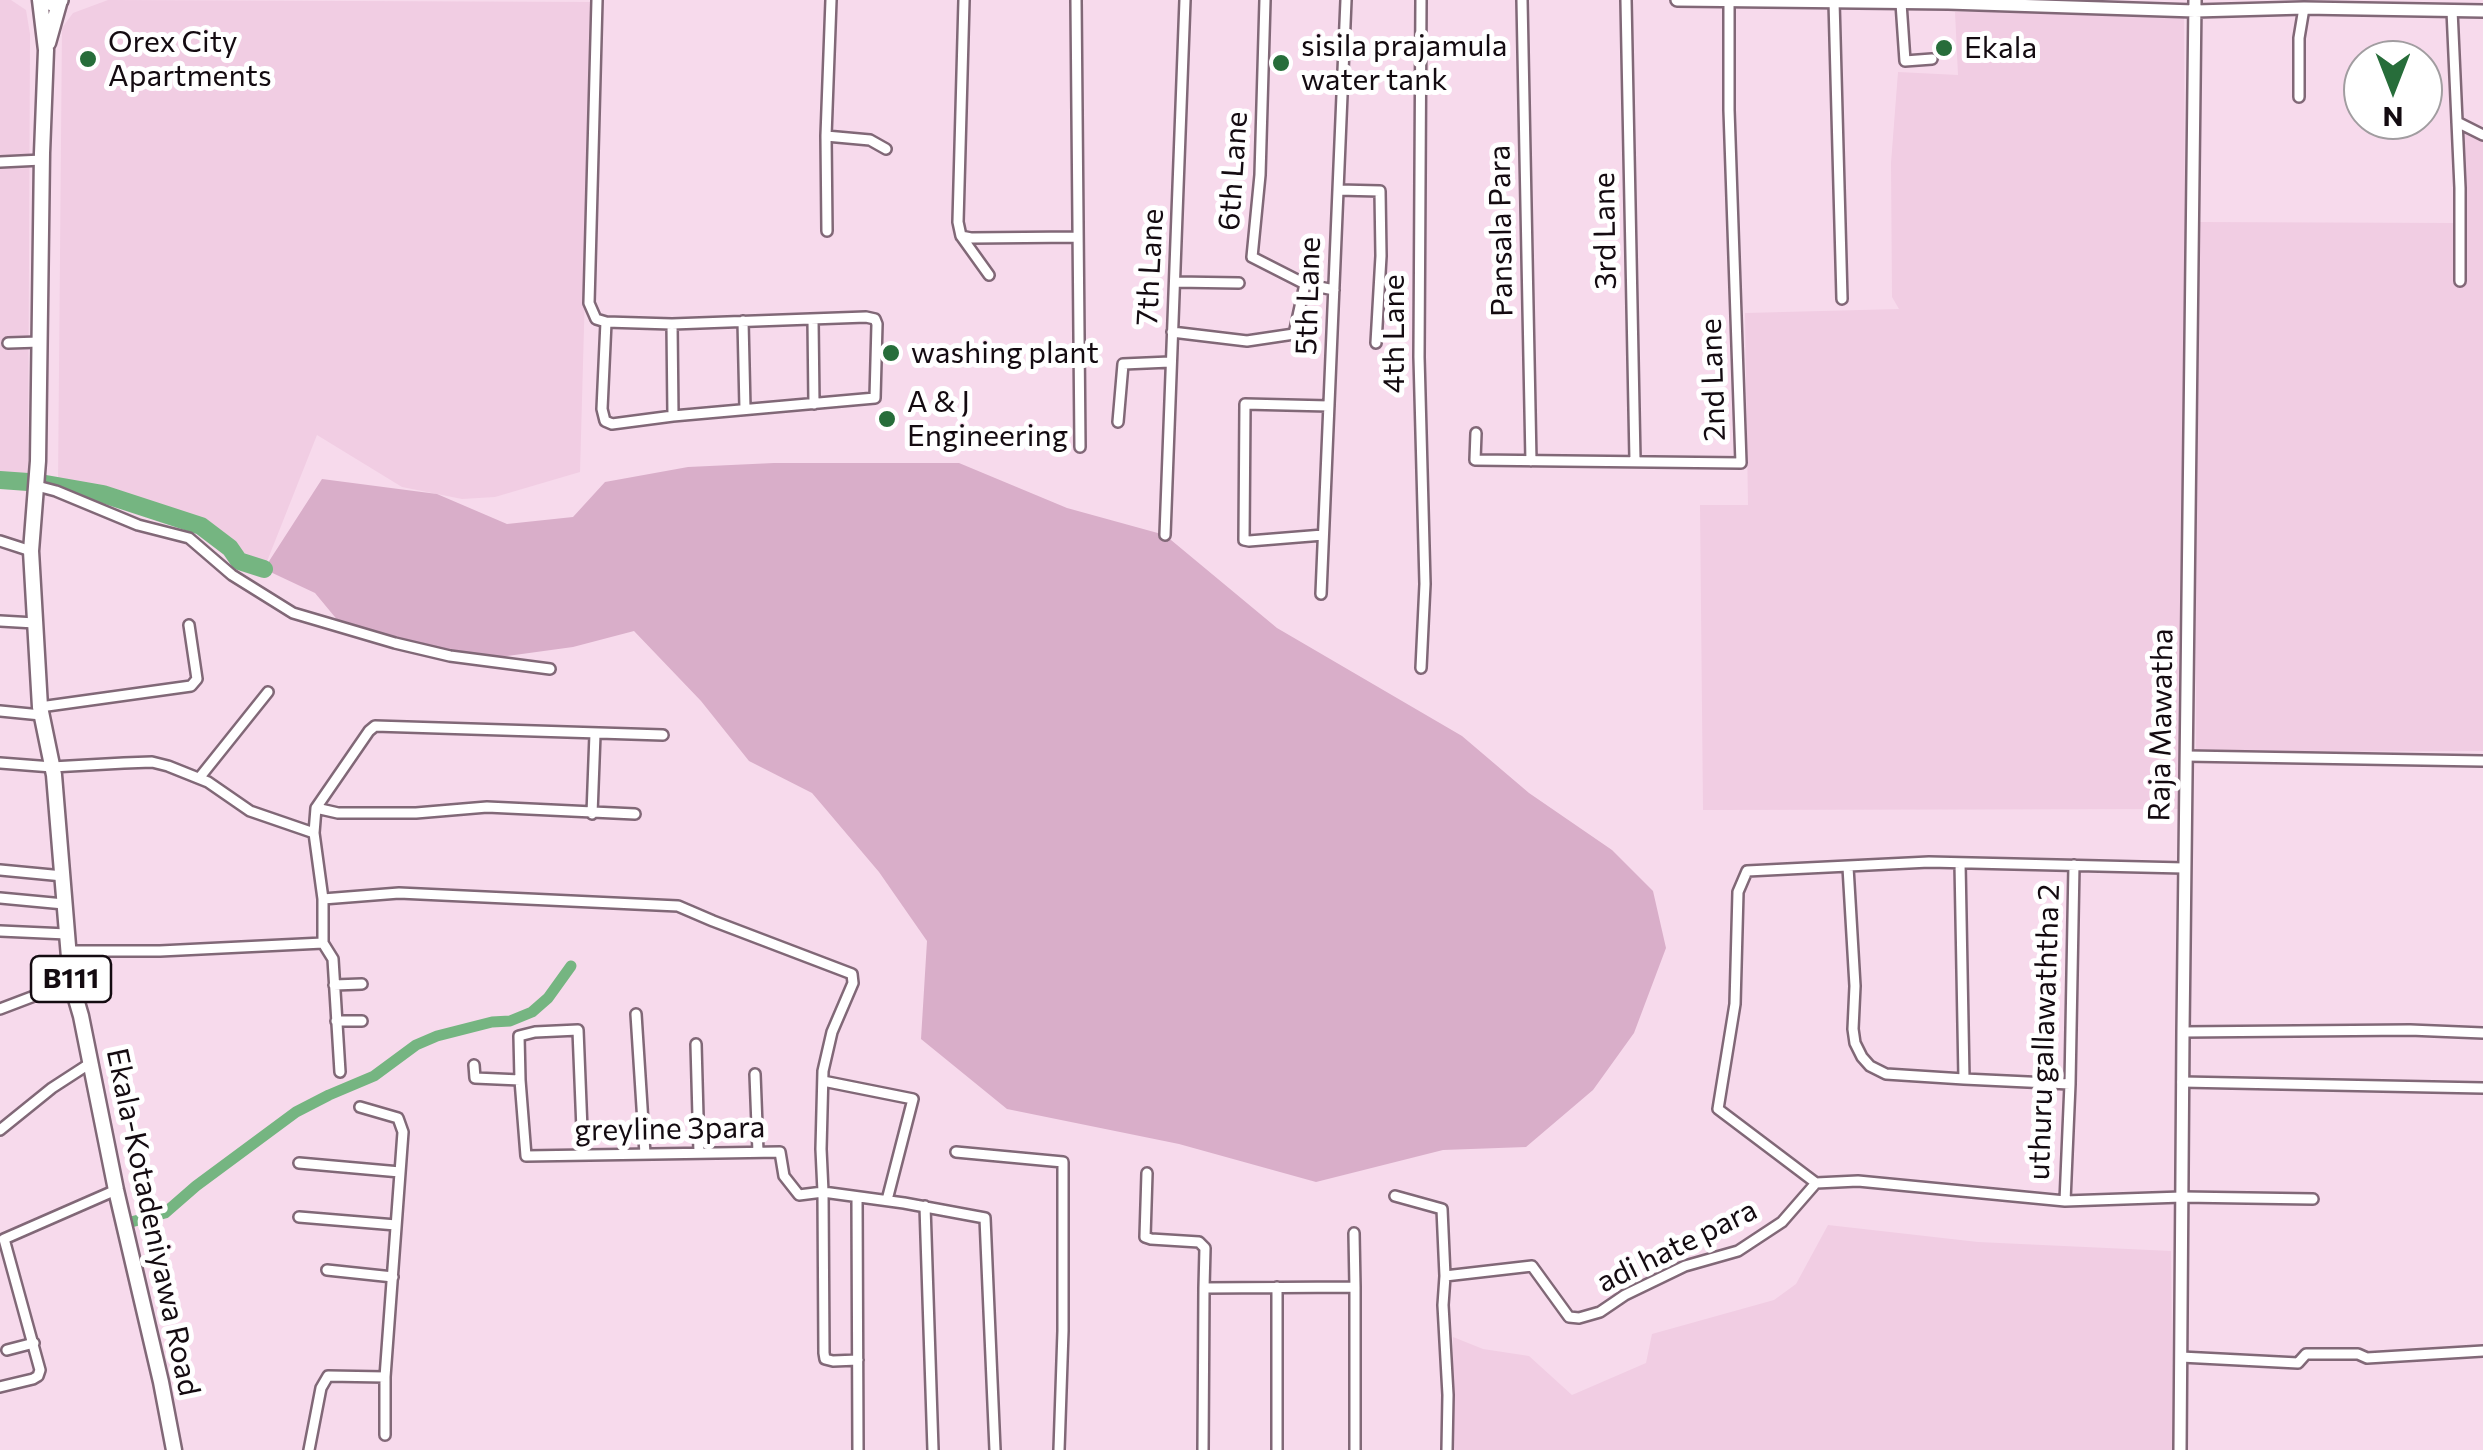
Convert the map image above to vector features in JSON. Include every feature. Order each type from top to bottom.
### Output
[{"type":"highway","points":[[42,0],[60,0]]},
{"type":"main road","name":"Ekala-Kotadeniyawa Road","points":[[42,0],[46,50],[37,486],[31,551],[41,711],[52,768],[72,982],[174,1450]]},
{"type":"main road","name":"Ekala-Kotadeniyawa Road","points":[[46,50],[60,0]]},
{"type":"street","points":[[597,0],[589,303],[596,320],[672,324],[875,319],[875,398],[612,424],[605,421],[602,409],[606,322]]},
{"type":"street","points":[[827,231],[831,0]]},
{"type":"street","points":[[964,0],[958,222],[960,236],[989,274]]},
{"type":"street","points":[[1076,0],[1080,448]]},
{"type":"street","name":"7th Lane","points":[[1165,536],[1185,0]]},
{"type":"street","name":"6th Lane","points":[[1266,0],[1260,175],[1252,257],[1305,284],[1334,290]]},
{"type":"street","name":"5th Lane","points":[[1321,594],[1346,0]]},
{"type":"street","name":"4th Lane","points":[[1420,0],[1419,357],[1425,584],[1420,668]]},
{"type":"street","name":"Pansala Para","points":[[1522,0],[1531,461]]},
{"type":"street","name":"3rd Lane","points":[[1626,0],[1634,460]]},
{"type":"street","points":[[1677,0],[2483,11]]},
{"type":"street","points":[[1834,1],[1842,299]]},
{"type":"street","name":"2nd Lane","points":[[1476,433],[1475,460],[1741,463],[1729,2]]},
{"type":"street","points":[[1902,2],[1905,61],[1932,59]]},
{"type":"street","name":"Raja Mawatha","points":[[2180,1450],[2195,6]]},
{"type":"street","points":[[2299,98],[2299,38],[2304,8]]},
{"type":"street","points":[[2452,10],[2460,281]]},
{"type":"street","points":[[2457,122],[2483,135]]},
{"type":"street","points":[[826,136],[870,140],[886,149]]},
{"type":"street","points":[[0,162],[42,160]]},
{"type":"street","points":[[1338,190],[1380,191],[1376,343]]},
{"type":"street","points":[[960,236],[1078,237]]},
{"type":"street","points":[[1175,282],[1238,282]]},
{"type":"street","points":[[1172,332],[1247,341],[1294,334],[1305,284]]},
{"type":"street","points":[[813,320],[814,404]]},
{"type":"street","points":[[743,321],[745,410]]},
{"type":"street","points":[[672,324],[673,416]]},
{"type":"street","points":[[8,343],[40,342]]},
{"type":"street","points":[[1118,422],[1123,364],[1170,362]]},
{"type":"street","points":[[1324,535],[1244,540],[1245,404],[1328,406]]},
{"type":"street","points":[[37,486],[138,525],[190,538],[232,575],[293,613],[450,656],[550,669]]},
{"type":"street","points":[[0,542],[31,551]]},
{"type":"street","points":[[0,622],[35,624]]},
{"type":"street","points":[[0,711],[41,711],[192,686],[198,678],[189,625]]},
{"type":"street","points":[[200,777],[268,692]]},
{"type":"street","points":[[340,1072],[333,959],[324,943],[314,833],[316,808],[370,730],[376,726],[663,735]]},
{"type":"street","points":[[592,814],[594,734]]},
{"type":"street","points":[[2186,756],[2483,761]]},
{"type":"street","points":[[0,763],[52,768],[152,762],[200,777],[250,811],[314,833]]},
{"type":"street","points":[[316,808],[338,812],[416,813],[486,808],[635,814]]},
{"type":"street","points":[[1816,1183],[1718,1109],[1735,1004],[1738,892],[1747,871],[1930,862],[2184,868]]},
{"type":"street","points":[[1960,863],[1964,1079]]},
{"type":"street","name":"uthuru gallawaththa 2","points":[[2064,1201],[2074,866]]},
{"type":"street","points":[[1848,867],[1855,986],[1853,1028],[1862,1057],[1875,1070],[1886,1074],[2070,1084]]},
{"type":"street","points":[[0,870],[63,876]]},
{"type":"street","points":[[323,899],[399,893],[678,906],[852,974],[853,983],[832,1032],[823,1082],[821,1148],[825,1358],[858,1360]]},
{"type":"street","points":[[0,898],[64,904]]},
{"type":"street","points":[[0,931],[67,934]]},
{"type":"street","points":[[69,952],[324,943]]},
{"type":"street","points":[[0,1010],[72,982]]},
{"type":"street","points":[[334,985],[362,984]]},
{"type":"street","points":[[636,1014],[644,1154]]},
{"type":"street","points":[[336,1021],[362,1021]]},
{"type":"street","points":[[474,1065],[474,1078],[520,1080],[520,1036],[578,1030],[583,1155]]},
{"type":"street","points":[[2182,1032],[2483,1033]]},
{"type":"street","points":[[696,1044],[699,1153]]},
{"type":"street","points":[[0,1130],[89,1064]]},
{"type":"street","points":[[755,1074],[758,1152]]},
{"type":"street","name":"greyline 3para","points":[[520,1080],[526,1156],[780,1152],[784,1176],[798,1195],[824,1192],[857,1196],[985,1218],[995,1450]]},
{"type":"street","points":[[823,1082],[914,1099],[887,1200]]},
{"type":"street","points":[[2182,1082],[2483,1088]]},
{"type":"street","points":[[360,1107],[398,1118],[403,1132],[385,1435]]},
{"type":"street","points":[[956,1152],[1063,1162],[1059,1450]]},
{"type":"street","points":[[299,1163],[400,1172]]},
{"type":"street","points":[[1148,1173],[1145,1237],[1199,1242],[1204,1248],[1203,1450]]},
{"type":"street","name":"uthuru gallawaththa 2","points":[[1816,1183],[1858,1181],[2064,1201],[2182,1197],[2313,1199]]},
{"type":"street","name":"adi hate para","points":[[1445,1276],[1532,1266],[1569,1317],[1579,1318],[1600,1312],[1625,1295],[1685,1266],[1738,1251],[1782,1222],[1816,1183]]},
{"type":"street","points":[[0,1387],[38,1376],[40,1370],[2,1240],[116,1190]]},
{"type":"street","points":[[857,1196],[858,1450]]},
{"type":"street","points":[[1395,1196],[1442,1209],[1447,1450]]},
{"type":"street","points":[[924,1206],[934,1450]]},
{"type":"street","points":[[299,1216],[396,1225]]},
{"type":"street","points":[[1354,1234],[1355,1450]]},
{"type":"street","points":[[327,1270],[393,1277]]},
{"type":"street","points":[[1204,1288],[1355,1287]]},
{"type":"street","points":[[1277,1288],[1277,1450]]},
{"type":"street","points":[[7,1350],[34,1344]]},
{"type":"street","points":[[2181,1358],[2298,1363],[2306,1354],[2358,1354],[2367,1358],[2483,1351]]},
{"type":"street","points":[[309,1450],[321,1388],[328,1376],[386,1378]]},
{"type":"shaded area","points":[[0,0],[11,0],[26,10],[30,34],[28,480],[0,476]]},
{"type":"shaded area","points":[[108,0],[593,2],[580,472],[495,497],[462,499],[402,487],[317,435],[264,569],[204,520],[105,491],[58,484],[62,28],[73,13]]},
{"type":"shaded area","points":[[1955,12],[2184,13],[2186,502],[2179,809],[1703,810],[1700,505],[1748,505],[1745,313],[1899,309],[1892,297],[1891,163],[1898,72],[1958,75]]},
{"type":"shaded area","points":[[2454,127],[2483,137],[2483,751],[2196,752],[2195,222],[2454,223]]},
{"type":"shaded area","points":[[959,463],[1067,508],[1165,535],[1277,628],[1462,736],[1529,793],[1612,850],[1653,891],[1666,948],[1634,1033],[1593,1090],[1526,1147],[1443,1150],[1316,1182],[1179,1144],[1007,1109],[921,1039],[927,941],[879,872],[812,793],[749,761],[701,701],[634,631],[573,647],[478,660],[344,628],[315,593],[264,569],[322,479],[437,494],[507,524],[573,517],[605,482],[688,467]]},
{"type":"shaded area","points":[[1828,1225],[1978,1242],[2171,1251],[2173,1450],[1452,1450],[1453,1337],[1483,1349],[1529,1356],[1572,1395],[1646,1363],[1652,1334],[1774,1300],[1796,1284]]},
{"type":"waterway","points":[[0,480],[28,482]]},
{"type":"waterway","points":[[46,484],[103,494],[201,526],[230,548],[239,561],[264,569]]},
{"type":"waterway","points":[[131,1222],[165,1213],[296,1112],[374,1076],[416,1045],[532,1012],[548,998],[571,966]]},
{"type":"place","name":"Ekala","points":[[1944,48]]},
{"type":"place","name":"Orex City Apartments","points":[[88,59]]},
{"type":"place","name":"sisila prajamula water tank","points":[[1281,63]]},
{"type":"place","name":"washing plant","points":[[891,353]]},
{"type":"place","name":"A & J Engineering","points":[[887,419]]}]
